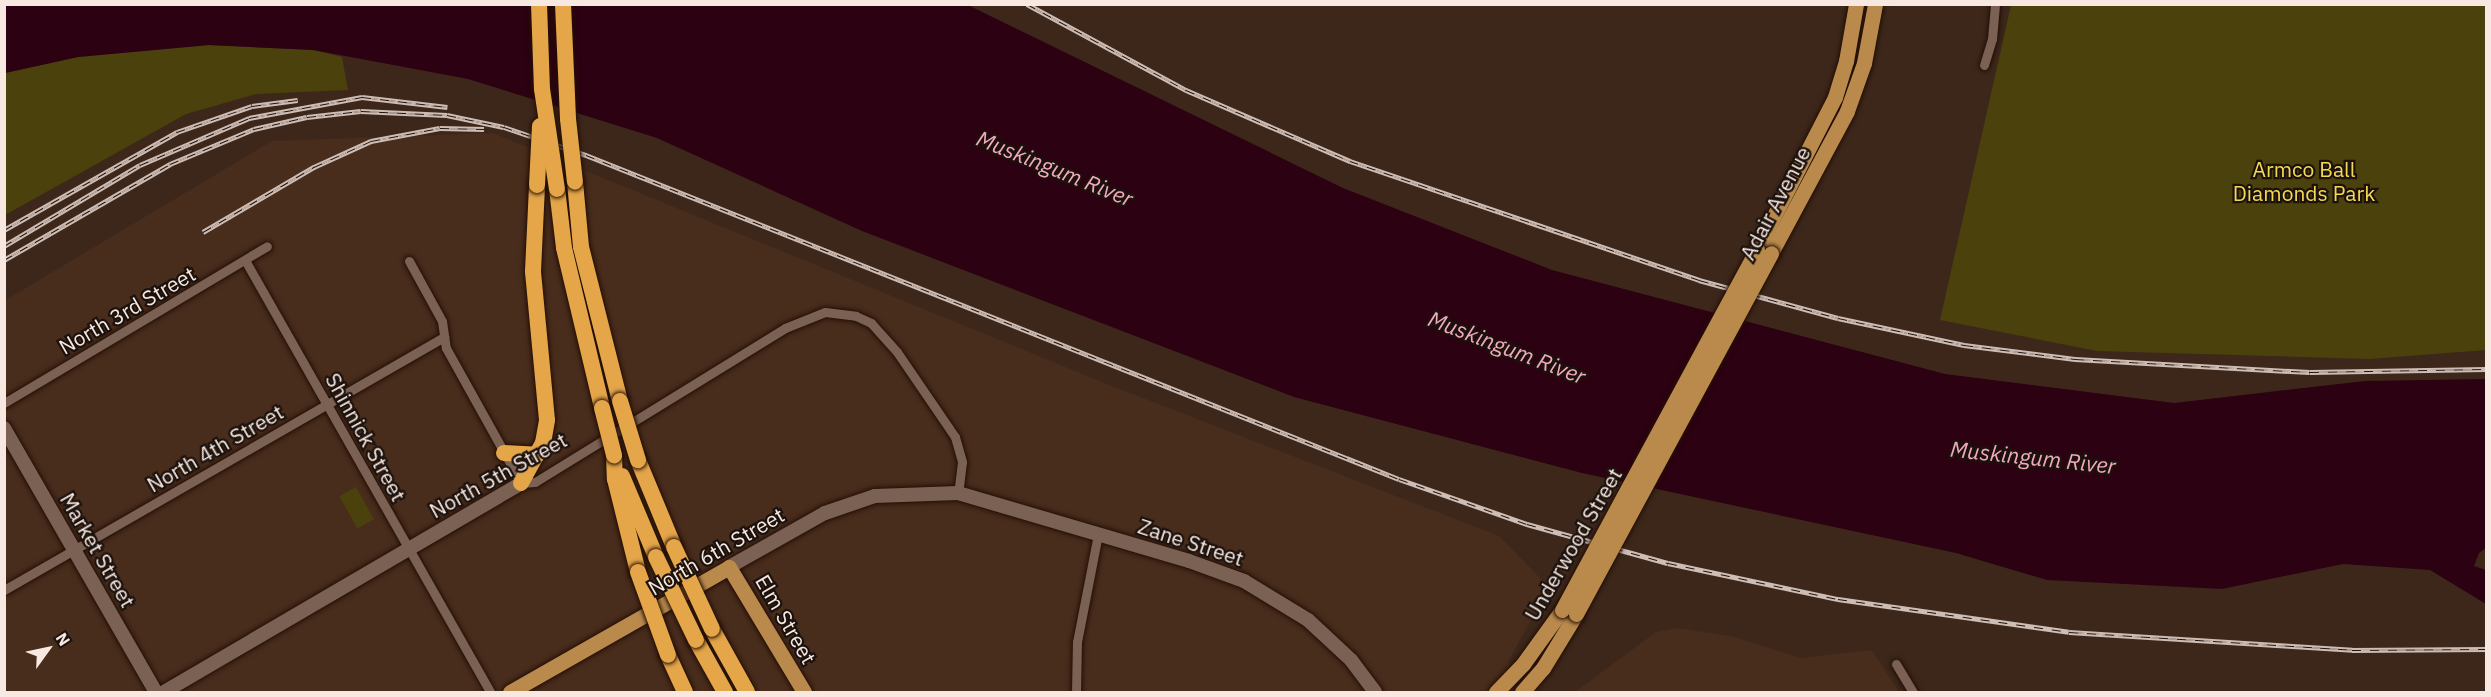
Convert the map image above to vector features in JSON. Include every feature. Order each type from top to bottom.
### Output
[{"type":"highway","points":[[521,483],[537,455],[547,420],[534,295],[542,89],[539,4]]},
{"type":"highway","points":[[563,4],[581,247],[620,401],[638,460],[674,547],[712,629],[747,693]]},
{"type":"highway","points":[[542,89],[564,248],[614,455],[656,557],[725,693]]},
{"type":"highway","points":[[504,453],[537,455]]},
{"type":"highway","points":[[614,455],[615,479],[638,572],[668,655],[685,693]]},
{"type":"main road","name":"Adair Avenue","points":[[1681,410],[1764,251],[1835,97],[1846,61],[1856,4]]},
{"type":"main road","name":"Adair Avenue","points":[[1764,251],[1847,111],[1864,63],[1875,4]]},
{"type":"main road","name":"Underwood Street","points":[[1522,693],[1543,668],[1569,612],[1681,410]]},
{"type":"main road","name":"Market Street","points":[[4,428],[156,693]]},
{"type":"main road","name":"North 5th Street","points":[[164,693],[521,483]]},
{"type":"main road","name":"North 6th Street","points":[[510,693],[825,513],[858,501],[906,492],[958,493]]},
{"type":"main road","name":"Zane Street","points":[[958,493],[1218,571],[1268,593],[1333,642],[1375,693]]},
{"type":"main road","name":"Elm Street","points":[[729,567],[804,693]]},
{"type":"main road","name":"Underwood Street","points":[[1496,693],[1569,612]]},
{"type":"street","points":[[1984,64],[1992,39],[1995,4]]},
{"type":"street","name":"North 3rd Street","points":[[4,403],[246,262],[267,246]]},
{"type":"street","points":[[409,261],[441,321],[446,348],[521,483]]},
{"type":"street","name":"Shinnick Street","points":[[246,262],[490,693]]},
{"type":"street","name":"North 5th Street","points":[[521,483],[544,477],[810,315],[825,312],[856,316],[885,335],[955,437],[962,462],[958,493]]},
{"type":"street","name":"North 4th Street","points":[[4,590],[444,337]]},
{"type":"street","points":[[1076,693],[1077,642],[1098,534]]},
{"type":"street","points":[[1896,664],[1913,693]]},
{"type":"shaded area","points":[[493,133],[1107,384],[1499,536],[1549,587],[1508,662],[1526,692],[5,692],[4,301],[272,141]]},
{"type":"shaded area","points":[[1676,628],[1731,636],[1801,658],[1872,650],[1899,692],[1575,692],[1656,632]]},
{"type":"green space","name":"Armco Ball Diamonds Park","points":[[2011,5],[2486,5],[2486,350],[2369,359],[2097,351],[1940,320]]},
{"type":"green space","points":[[209,45],[313,50],[342,57],[348,90],[256,94],[186,114],[5,215],[5,73],[78,57]]},
{"type":"green space","points":[[356,487],[374,519],[357,529],[339,496]]},
{"type":"water","name":"Muskingum River","points":[[5,5],[968,5],[1343,188],[1552,270],[1945,374],[2174,403],[2365,381],[2486,379],[2486,548],[2479,553],[2474,566],[2486,570],[2486,604],[2430,570],[2343,564],[2222,589],[2047,580],[1956,553],[1582,473],[1294,397],[862,231],[657,138],[468,79],[313,50],[209,45],[78,57],[5,73]]},
{"type":"railway","points":[[1027,4],[1186,90],[1350,161],[1699,280],[1838,318],[1964,345],[2075,359],[2310,372],[2486,369]]},
{"type":"railway","points":[[4,246],[140,165],[249,118],[362,97],[447,107]]},
{"type":"railway","points":[[4,230],[177,132],[252,106],[298,100]]},
{"type":"railway","points":[[4,260],[170,164],[254,129],[307,117],[361,111],[447,115],[504,127],[586,155],[1399,479],[1527,524],[1668,563],[1838,599],[2069,632],[2352,650],[2486,649]]},
{"type":"railway","points":[[203,232],[314,167],[371,141],[440,128],[484,129]]}]
